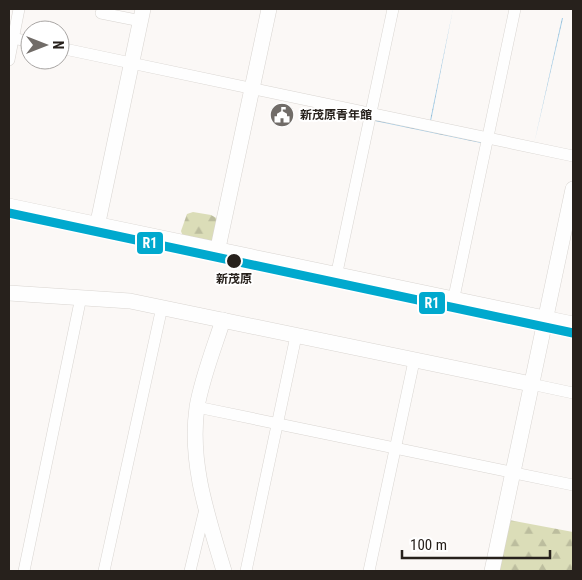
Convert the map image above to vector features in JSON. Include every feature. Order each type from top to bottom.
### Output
[{"type":"street","points":[[9,60],[11,38],[19,9]]},
{"type":"street","points":[[218,248],[269,9]]},
{"type":"street","points":[[337,272],[393,9]]},
{"type":"street","points":[[454,297],[515,9]]},
{"type":"street","points":[[98,222],[142,15],[101,13]]},
{"type":"street","points":[[70,50],[573,156]]},
{"type":"street","points":[[492,571],[573,189]]},
{"type":"street","points":[[9,204],[573,322]]},
{"type":"street","points":[[9,294],[130,301],[573,393]]},
{"type":"street","points":[[24,571],[81,297]]},
{"type":"street","points":[[104,571],[162,307]]},
{"type":"street","points":[[223,320],[201,389],[195,426],[196,461],[205,507],[224,571]]},
{"type":"street","points":[[246,571],[296,336]]},
{"type":"street","points":[[369,571],[414,360]]},
{"type":"street","points":[[197,407],[573,486]]},
{"type":"street","points":[[190,571],[205,507]]},
{"type":"green space","points":[[193,212],[211,215],[218,219],[214,243],[183,237],[181,231],[187,214]]},
{"type":"green space","points":[[509,520],[573,532],[573,571],[498,571]]},
{"type":"water","points":[[453,9],[431,121],[430,121]]},
{"type":"water","points":[[562,18],[563,18],[534,144]]},
{"type":"water","points":[[375,121],[481,142],[481,143]]},
{"type":"transit line","name":"R1","points":[[9,213],[573,333]]},
{"type":"place","name":"新茂原青年館","points":[[282,115]]},
{"type":"place","name":"新茂原","points":[[234,261]]}]
